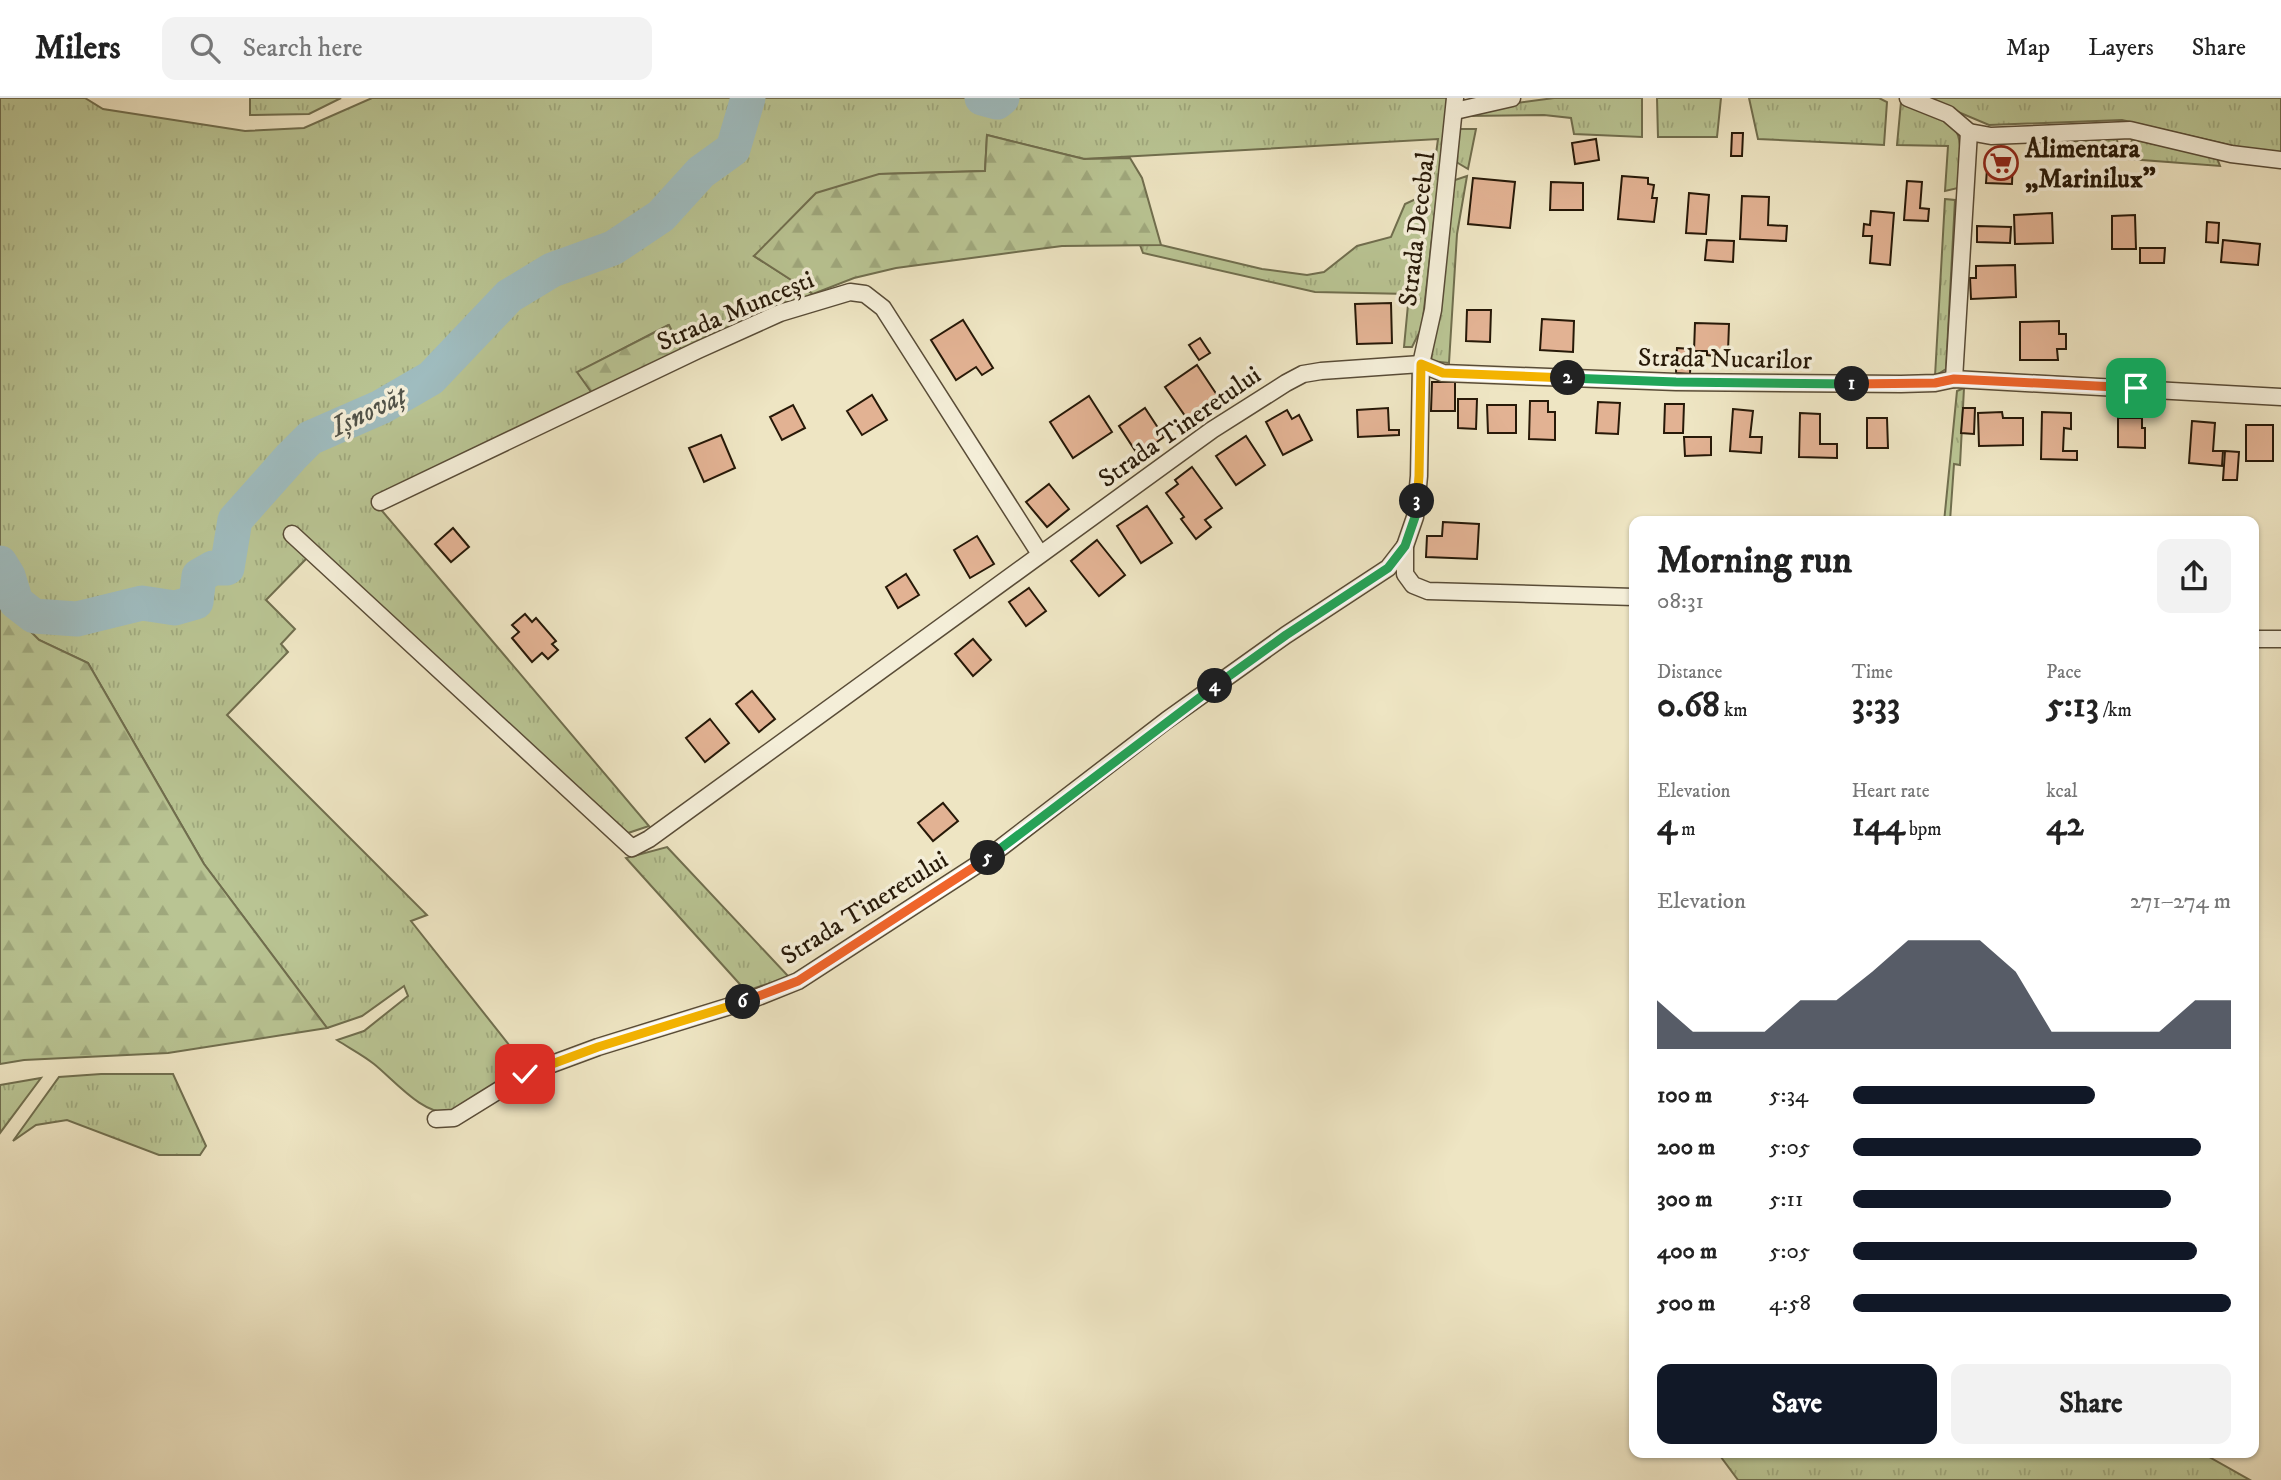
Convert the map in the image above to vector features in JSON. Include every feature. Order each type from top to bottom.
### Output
[{"type":"street","points":[[1455,103],[1512,98]]},
{"type":"street","points":[[1908,98],[1948,114],[1969,132],[1991,136],[2130,130],[2231,154],[2281,160]]},
{"type":"street","name":"Strada Decebal","points":[[1405,546],[1415,517],[1419,476],[1421,364],[1433,310],[1455,103]]},
{"type":"street","points":[[1954,379],[1969,132]]},
{"type":"street","name":"Strada Muncești","points":[[380,502],[721,339],[780,313],[850,292],[865,295],[883,308],[1040,554]]},
{"type":"street","name":"Strada Nucarilor","points":[[1421,364],[1443,373],[1676,382],[1901,384],[1935,383],[1954,379],[2281,397]]},
{"type":"street","name":"Strada Tineretului","points":[[292,534],[632,848],[649,839],[1212,430],[1295,378],[1321,371],[1421,364]]},
{"type":"street","points":[[1405,546],[1405,574],[1413,585],[1428,591],[1629,597]]},
{"type":"street","name":"Strada Tineretului","points":[[436,1119],[454,1118],[525,1074],[598,1047],[753,999],[798,981],[986,859],[1167,720],[1286,635],[1388,568],[1405,546]]},
{"type":"street","points":[[2259,639],[2281,639]]},
{"type":"green space","points":[[0,98],[85,98],[103,109],[245,131],[304,128],[372,98],[1448,98],[1422,327],[1412,347],[1404,347],[1409,294],[1315,292],[1143,253],[1140,245],[1161,245],[1262,269],[1307,275],[1324,272],[1357,246],[1391,237],[1405,204],[1431,192],[1438,139],[1084,159],[987,135],[985,171],[880,174],[754,256],[813,294],[681,350],[668,325],[578,372],[592,393],[372,499],[649,826],[628,833],[306,538],[306,559],[266,600],[295,629],[281,644],[288,652],[227,715],[427,915],[411,921],[525,1065],[470,1105],[451,1112],[441,1112],[420,1103],[370,1061],[337,1040],[364,1031],[408,996],[404,986],[362,1016],[327,1028],[204,864],[88,663],[39,640],[0,598]]},
{"type":"green space","points":[[250,98],[341,98],[309,114],[250,115]]},
{"type":"green space","points":[[1554,98],[1642,98],[1642,137],[1574,134],[1571,118],[1544,115],[1468,116],[1509,104]]},
{"type":"green space","points":[[1657,98],[1721,98],[1717,137],[1658,137]]},
{"type":"green space","points":[[1749,98],[1879,98],[1887,102],[1884,145],[1758,139]]},
{"type":"green space","points":[[1925,98],[2281,98],[2281,153],[2238,147],[2122,120],[1989,125]]},
{"type":"green space","points":[[1901,102],[1936,116],[1955,129],[1960,150],[1958,188],[1945,191],[1948,146],[1897,145]]},
{"type":"green space","points":[[1460,129],[1476,129],[1468,169],[1453,160]]},
{"type":"green space","points":[[987,135],[1084,159],[1130,158],[1142,178],[1161,245],[1062,246],[896,268],[854,278],[813,294],[754,256],[816,193],[879,174],[985,171]]},
{"type":"green space","points":[[2117,136],[2118,159],[2029,152],[2029,142]]},
{"type":"green space","points":[[2132,139],[2217,158],[2220,166],[2129,159]]},
{"type":"green space","points":[[1467,176],[1457,234],[1449,363],[1431,361],[1452,181]]},
{"type":"green space","points":[[1945,199],[1955,200],[1946,369],[1935,376]]},
{"type":"green space","points":[[669,325],[681,350],[592,393],[577,372]]},
{"type":"green space","points":[[1964,388],[1960,465],[1954,464],[1950,516],[1945,516],[1957,391]]},
{"type":"green space","points":[[0,598],[39,640],[88,663],[204,864],[327,1028],[168,1053],[24,1060],[0,1064]]},
{"type":"green space","points":[[667,847],[789,977],[746,991],[626,858]]},
{"type":"green space","points":[[173,1074],[206,1146],[200,1155],[159,1155],[67,1120],[36,1125],[13,1141],[59,1077]]},
{"type":"green space","points":[[41,1078],[0,1133],[0,1085]]},
{"type":"green space","points":[[1722,1458],[2211,1458],[2250,1480],[1738,1480]]},
{"type":"building","points":[[1732,133],[1743,133],[1742,156],[1731,156]]},
{"type":"building","points":[[1596,139],[1599,160],[1575,164],[1572,143]]},
{"type":"building","points":[[1988,155],[2013,156],[2012,184],[1986,183]]},
{"type":"building","points":[[1622,176],[1648,178],[1648,184],[1654,185],[1652,198],[1657,198],[1654,222],[1618,219]]},
{"type":"building","points":[[1473,178],[1515,182],[1510,228],[1468,224]]},
{"type":"building","points":[[1907,181],[1922,182],[1920,208],[1929,209],[1928,221],[1904,220]]},
{"type":"building","points":[[1551,182],[1583,183],[1583,210],[1550,210]]},
{"type":"building","points":[[1689,193],[1709,195],[1706,234],[1686,233]]},
{"type":"building","points":[[1742,196],[1769,197],[1768,225],[1787,226],[1786,241],[1740,239]]},
{"type":"building","points":[[1871,211],[1894,213],[1890,265],[1870,263],[1872,236],[1863,236],[1864,224],[1870,225]]},
{"type":"building","points":[[2052,213],[2053,243],[2015,244],[2014,215]]},
{"type":"building","points":[[2135,215],[2136,249],[2112,249],[2112,216]]},
{"type":"building","points":[[2207,222],[2219,223],[2218,243],[2206,242]]},
{"type":"building","points":[[1977,226],[2011,227],[2010,243],[1977,242]]},
{"type":"building","points":[[1707,240],[1734,241],[1733,262],[1705,260]]},
{"type":"building","points":[[2223,240],[2260,244],[2258,265],[2221,262]]},
{"type":"building","points":[[2140,248],[2165,248],[2164,263],[2140,263]]},
{"type":"building","points":[[2015,265],[2016,297],[1971,299],[1970,278],[1976,278],[1976,266]]},
{"type":"building","points":[[1391,303],[1392,343],[1357,344],[1355,304]]},
{"type":"building","points":[[1467,310],[1491,310],[1490,342],[1466,341]]},
{"type":"building","points":[[1542,319],[1574,321],[1573,352],[1540,350]]},
{"type":"building","points":[[963,320],[993,368],[982,375],[976,367],[956,380],[931,340]]},
{"type":"building","points":[[2059,321],[2059,334],[2066,334],[2066,349],[2057,349],[2058,360],[2020,360],[2020,322]]},
{"type":"building","points":[[1695,323],[1729,324],[1728,352],[1715,352],[1715,356],[1707,355],[1707,351],[1694,351]]},
{"type":"building","points":[[1200,338],[1210,353],[1199,360],[1189,345]]},
{"type":"building","points":[[1677,348],[1691,349],[1690,374],[1676,373]]},
{"type":"building","points":[[1197,365],[1221,401],[1190,423],[1165,387]]},
{"type":"building","points":[[1432,382],[1455,382],[1455,411],[1431,411]]},
{"type":"building","points":[[872,395],[887,420],[862,435],[847,411]]},
{"type":"building","points":[[1089,396],[1112,432],[1073,458],[1050,422]]},
{"type":"building","points":[[1458,399],[1477,399],[1476,429],[1458,428]]},
{"type":"building","points":[[1530,401],[1548,401],[1548,412],[1555,412],[1555,440],[1529,439]]},
{"type":"building","points":[[1598,402],[1620,403],[1618,434],[1596,433]]},
{"type":"building","points":[[1665,404],[1684,404],[1683,433],[1664,433]]},
{"type":"building","points":[[793,405],[805,428],[782,440],[770,417]]},
{"type":"building","points":[[1487,405],[1516,405],[1516,433],[1488,433]]},
{"type":"building","points":[[1145,408],[1164,437],[1138,455],[1119,426]]},
{"type":"building","points":[[1388,408],[1389,430],[1399,430],[1399,435],[1358,437],[1357,410]]},
{"type":"building","points":[[1963,408],[1975,408],[1974,434],[1961,433]]},
{"type":"building","points":[[1733,409],[1753,411],[1750,437],[1762,437],[1761,453],[1730,451]]},
{"type":"building","points":[[1287,410],[1292,419],[1299,415],[1312,440],[1283,455],[1266,422]]},
{"type":"building","points":[[2002,412],[2003,418],[2023,418],[2023,445],[1979,446],[1978,413]]},
{"type":"building","points":[[2042,412],[2071,413],[2071,429],[2064,428],[2063,451],[2077,451],[2077,460],[2041,459]]},
{"type":"building","points":[[1800,413],[1820,414],[1820,444],[1837,444],[1837,458],[1799,457]]},
{"type":"building","points":[[1867,418],[1887,418],[1888,448],[1867,448]]},
{"type":"building","points":[[2118,418],[2142,418],[2145,448],[2118,447]]},
{"type":"building","points":[[2192,421],[2215,423],[2213,451],[2223,451],[2222,466],[2189,463]]},
{"type":"building","points":[[2246,425],[2273,425],[2273,461],[2246,461]]},
{"type":"building","points":[[721,435],[735,468],[704,482],[689,448]]},
{"type":"building","points":[[1246,436],[1265,465],[1236,485],[1216,456]]},
{"type":"building","points":[[1684,437],[1711,437],[1711,455],[1685,456]]},
{"type":"building","points":[[2225,451],[2239,452],[2237,480],[2223,480]]},
{"type":"building","points":[[1192,467],[1222,508],[1205,520],[1211,527],[1196,539],[1166,493],[1178,484],[1175,480]]},
{"type":"building","points":[[1049,484],[1069,509],[1047,527],[1026,502]]},
{"type":"building","points":[[1147,506],[1172,543],[1141,563],[1117,526]]},
{"type":"building","points":[[1443,522],[1479,524],[1477,559],[1426,557],[1427,536],[1442,536]]},
{"type":"building","points":[[453,528],[469,547],[451,562],[435,544]]},
{"type":"building","points":[[977,536],[994,564],[970,578],[954,550]]},
{"type":"building","points":[[1097,540],[1125,575],[1099,596],[1071,561]]},
{"type":"building","points":[[906,574],[919,595],[898,608],[886,587]]},
{"type":"building","points":[[1029,588],[1046,611],[1026,626],[1009,602]]},
{"type":"building","points":[[525,614],[532,622],[536,618],[556,641],[552,644],[558,650],[548,659],[542,653],[532,662],[512,638],[519,632],[512,625]]},
{"type":"building","points":[[973,639],[991,660],[973,676],[955,654]]},
{"type":"building","points":[[752,691],[775,719],[759,732],[736,704]]},
{"type":"building","points":[[710,719],[729,743],[705,762],[686,738]]},
{"type":"building","points":[[943,803],[958,821],[933,841],[918,823]]},
{"type":"waterway","name":"Ișnovăț","points":[[0,563],[8,576],[16,602],[34,616],[77,619],[142,603],[175,608],[196,602],[199,576],[213,568],[227,568],[235,520],[310,438],[381,407],[431,378],[509,296],[552,270],[613,248],[661,216],[701,172],[733,149],[748,98]]},
{"type":"waterway","name":"Ișnovăț","points":[[982,98],[997,102],[1002,98]]},
{"type":"place","name":"Alimentara „Marinilux”","points":[[2001,163]]},
{"type":"route","points":[[525,1074],[598,1047],[753,999],[798,981],[986,859],[1167,720],[1286,635],[1388,568],[1405,546],[1415,517],[1419,476],[1421,364],[1443,373],[1676,382],[1901,384],[1935,383],[1954,379],[2136,388]]}]
